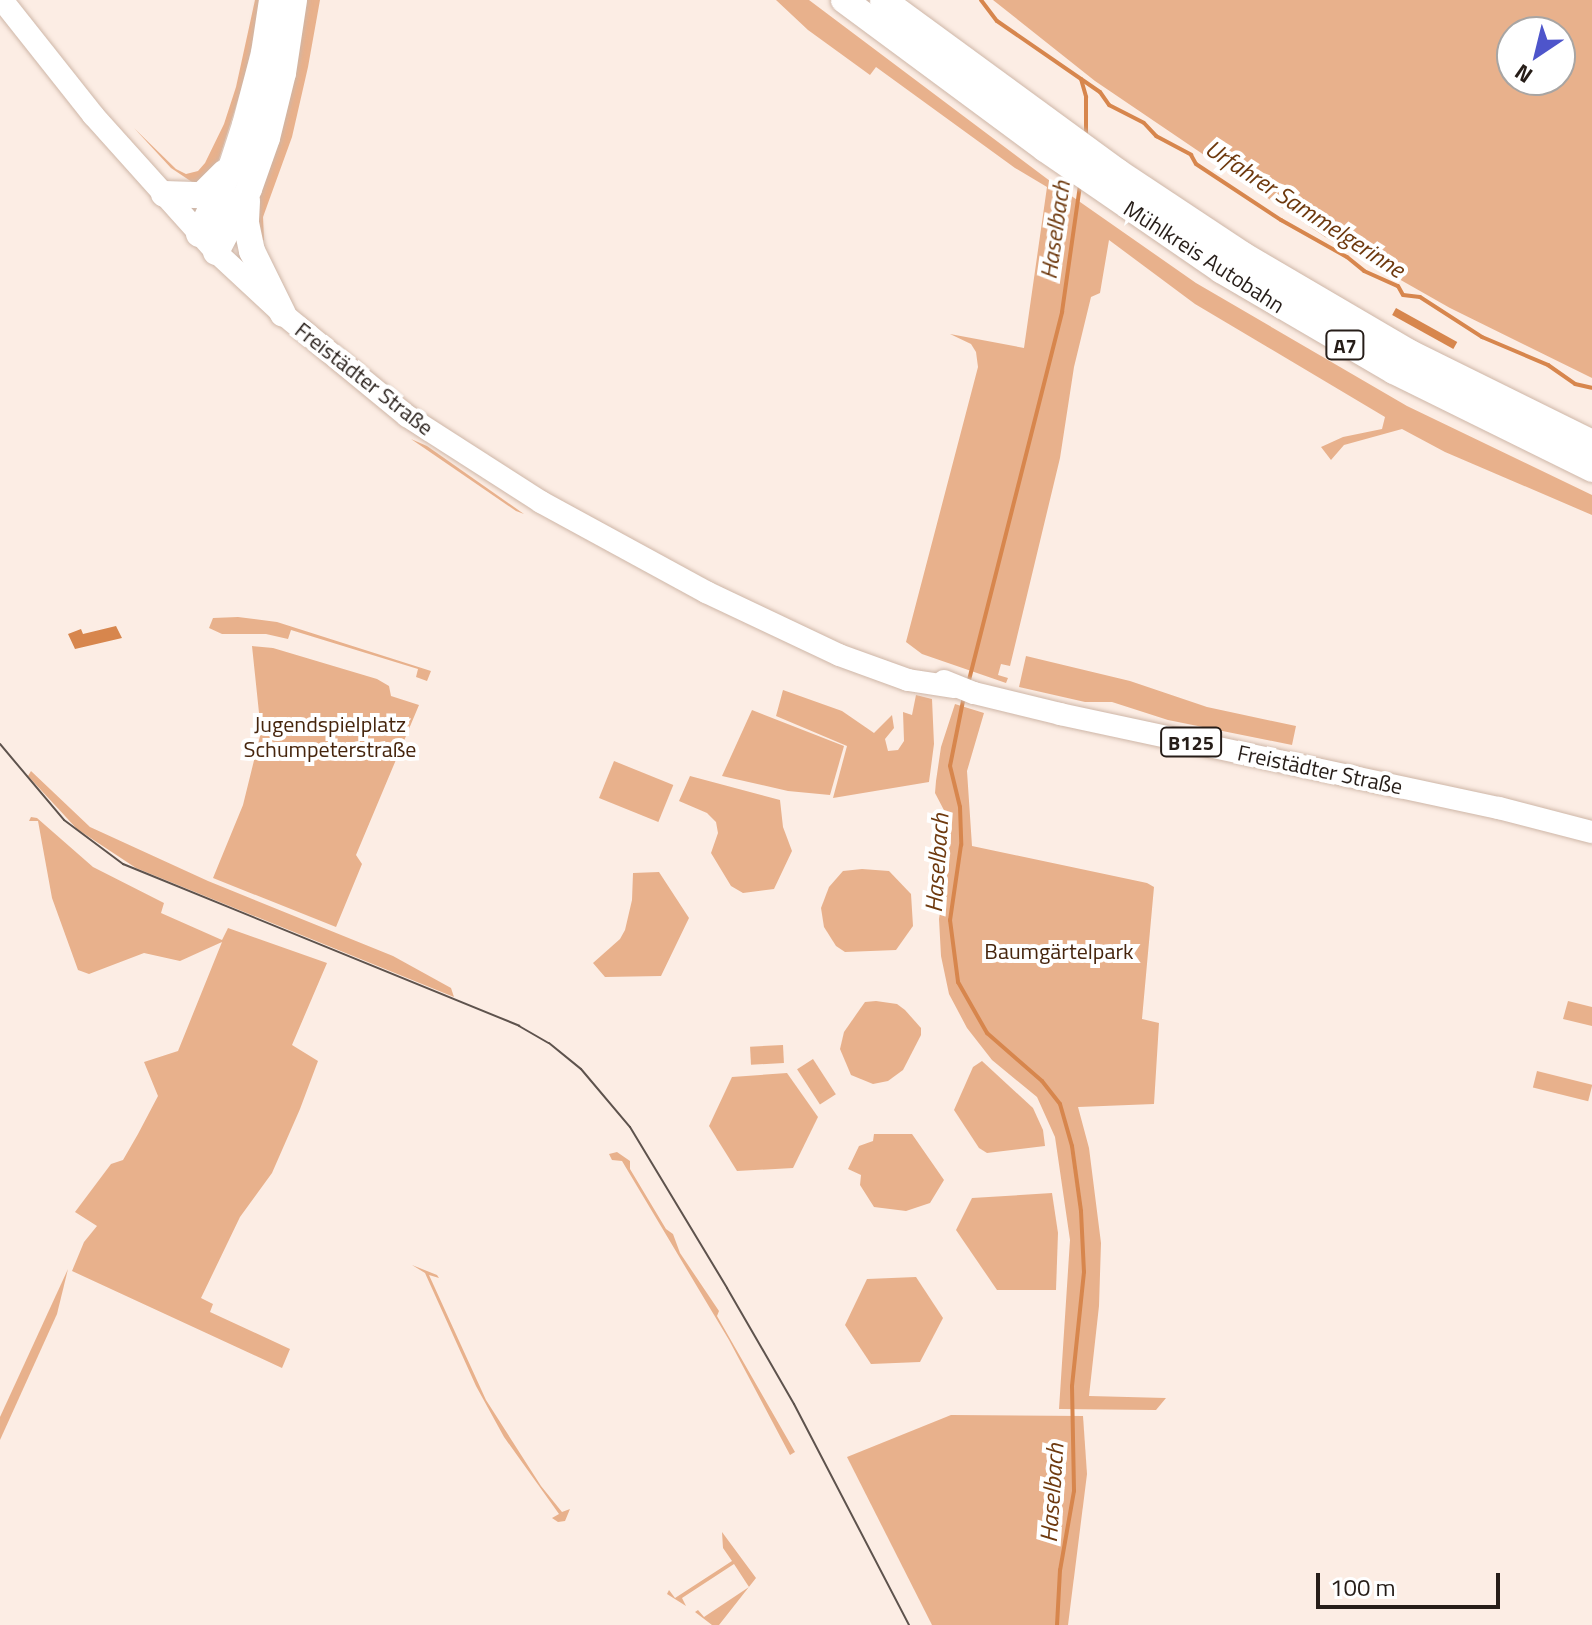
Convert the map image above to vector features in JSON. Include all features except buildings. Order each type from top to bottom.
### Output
[{"type":"highway","points":[[208,243],[254,95],[272,0]]},
{"type":"highway","points":[[283,314],[252,251],[246,223],[249,189],[279,95],[294,0]]},
{"type":"highway","name":"Mühlkreis Autobahn","points":[[844,0],[1053,140],[1335,339],[1512,432],[1592,469]]},
{"type":"highway","name":"Mühlkreis Autobahn","points":[[883,0],[1053,140]]},
{"type":"highway","points":[[164,194],[202,195],[232,165]]},
{"type":"highway","name":"Mühlkreis Autobahn","points":[[1115,185],[1223,242],[1356,323],[1481,390],[1592,443]]},
{"type":"highway","points":[[208,243],[249,189]]},
{"type":"main road","name":"Freistädter Straße","points":[[2,0],[61,77],[164,194],[208,243],[283,314],[407,416],[541,502],[706,592],[839,655],[908,680],[1499,808],[1592,832]]},
{"type":"green space","points":[[255,0],[262,0],[244,81],[219,159],[206,183],[192,182],[171,168],[134,128],[176,169],[186,174],[198,171],[224,124],[236,87]]},
{"type":"green space","points":[[304,0],[320,0],[308,67],[292,137],[263,217],[264,240],[258,242],[258,185]]},
{"type":"green space","points":[[776,0],[809,0],[1050,181],[1196,283],[1407,406],[1592,495],[1592,515],[1445,452],[1402,429],[1344,445],[1331,460],[1321,447],[1343,437],[1382,429],[1385,417],[1195,304],[1109,240],[1100,293],[1091,297],[1074,367],[1060,458],[1010,666],[1001,664],[998,675],[1008,678],[1006,683],[922,654],[906,642],[978,367],[976,352],[971,344],[950,334],[1024,348],[1047,187],[1015,168],[876,67],[870,75],[808,30]]},
{"type":"green space","points":[[993,0],[1592,0],[1592,378],[1450,308],[1325,237],[1095,81]]},
{"type":"green space","points":[[411,439],[427,446],[524,514],[516,511]]},
{"type":"green space","points":[[238,617],[277,622],[431,671],[427,681],[416,677],[418,669],[291,630],[288,639],[266,634],[222,634],[209,628],[213,618]]},
{"type":"green space","name":"Jugendspielplatz Schumpeterstraße","points":[[252,646],[273,648],[377,679],[389,686],[391,696],[419,705],[356,855],[362,864],[336,927],[213,878],[243,805],[261,732]]},
{"type":"green space","points":[[1026,656],[1130,681],[1207,707],[1296,726],[1292,745],[1168,720],[1112,702],[1085,702],[1019,687]]},
{"type":"green space","points":[[783,690],[842,711],[874,733],[892,715],[894,728],[885,739],[888,751],[898,750],[904,741],[903,712],[912,715],[916,695],[932,699],[934,744],[929,782],[833,798],[847,746],[776,716]]},
{"type":"green space","name":"Baumgärtelpark","points":[[955,704],[984,713],[967,771],[972,846],[1154,887],[1142,1019],[1159,1023],[1154,1104],[1078,1107],[1089,1148],[1101,1243],[1099,1306],[1089,1396],[1166,1398],[1156,1410],[1059,1409],[1070,1240],[1055,1137],[1037,1097],[992,1060],[967,1028],[949,994],[941,956],[939,919],[949,850],[947,816],[935,793],[941,747]]},
{"type":"green space","points":[[752,710],[844,746],[830,795],[788,791],[722,776]]},
{"type":"green space","points":[[614,761],[673,785],[658,822],[599,798]]},
{"type":"green space","points":[[31,771],[90,827],[208,881],[393,956],[451,988],[454,997],[136,868],[77,829],[28,776]]},
{"type":"green space","points":[[690,776],[780,800],[783,827],[792,851],[774,889],[743,893],[731,886],[711,853],[718,833],[716,822],[707,813],[679,801]]},
{"type":"green space","points":[[31,817],[37,818],[93,867],[164,903],[161,913],[222,940],[228,928],[327,963],[292,1045],[318,1061],[300,1109],[272,1173],[240,1217],[201,1298],[213,1304],[210,1312],[290,1349],[282,1368],[72,1271],[84,1242],[97,1226],[75,1212],[111,1164],[123,1160],[138,1134],[158,1096],[144,1062],[178,1051],[222,942],[180,961],[144,953],[89,974],[78,970],[52,898],[38,821],[29,821]]},
{"type":"green space","points":[[843,871],[889,871],[911,894],[913,926],[896,950],[845,952],[836,946],[824,927],[821,908],[829,887]]},
{"type":"green space","points":[[659,872],[689,918],[661,976],[605,977],[593,963],[620,939],[625,930],[632,900],[633,873]]},
{"type":"green space","points":[[1568,1001],[1592,1007],[1592,1026],[1563,1019]]},
{"type":"green space","points":[[865,1002],[897,1004],[905,1010],[921,1028],[921,1035],[903,1070],[888,1081],[873,1084],[851,1075],[840,1049],[844,1032]]},
{"type":"green space","points":[[783,1045],[784,1063],[751,1065],[750,1047]]},
{"type":"green space","points":[[813,1059],[836,1094],[820,1105],[797,1069]]},
{"type":"green space","points":[[982,1061],[1033,1108],[1043,1130],[1045,1146],[987,1153],[979,1148],[954,1110],[973,1067]]},
{"type":"green space","points":[[1537,1071],[1592,1085],[1588,1101],[1533,1087]]},
{"type":"green space","points":[[787,1073],[818,1117],[793,1168],[737,1171],[709,1126],[732,1077]]},
{"type":"green space","points":[[874,1134],[912,1134],[944,1180],[930,1203],[906,1211],[874,1207],[860,1185],[861,1175],[848,1169],[859,1146],[873,1141]]},
{"type":"green space","points":[[617,1152],[630,1161],[630,1169],[719,1311],[717,1316],[795,1452],[790,1455],[729,1340],[622,1161],[612,1160],[609,1154]]},
{"type":"green space","points":[[1052,1193],[1058,1233],[1056,1290],[997,1290],[956,1230],[972,1198]]},
{"type":"green space","points":[[412,1265],[439,1278],[429,1275],[486,1400],[541,1486],[562,1512],[570,1509],[565,1521],[558,1522],[552,1518],[559,1514],[504,1437],[476,1386],[425,1273]]},
{"type":"green space","points":[[68,1269],[57,1314],[0,1440],[0,1417]]},
{"type":"green space","points":[[916,1277],[943,1318],[920,1362],[871,1364],[845,1325],[867,1279]]},
{"type":"green space","points":[[951,1415],[1083,1416],[1087,1474],[1068,1625],[932,1625],[847,1457]]},
{"type":"green space","points":[[722,1532],[756,1578],[749,1587],[734,1564],[682,1598],[686,1606],[667,1594],[669,1590],[675,1598],[732,1561],[723,1548]]},
{"type":"green space","points":[[749,1587],[719,1625],[712,1625],[695,1612],[698,1610],[704,1617]]},
{"type":"shaded area","points":[[1396,308],[1457,342],[1453,349],[1392,315]]},
{"type":"shaded area","points":[[116,626],[122,638],[75,649],[68,634],[81,629],[83,634]]},
{"type":"waterway","name":"Urfahrer Sammelgerinne","points":[[981,0],[997,21],[1100,92],[1109,105],[1144,123],[1156,136],[1191,155],[1196,164],[1281,220],[1347,257],[1364,271],[1398,286],[1403,295],[1420,297],[1482,337],[1548,365],[1575,384],[1592,388]]},
{"type":"waterway","name":"Haselbach","points":[[1081,79],[1086,97],[1086,137]]},
{"type":"waterway","name":"Haselbach","points":[[968,684],[1062,312],[1080,186]]},
{"type":"waterway","name":"Haselbach","points":[[964,696],[950,766],[960,807],[961,845],[950,920],[958,982],[987,1033],[1042,1081],[1060,1104],[1072,1146],[1081,1211],[1084,1272],[1072,1386],[1074,1491],[1060,1570],[1057,1625]]},
{"type":"tram line","points":[[0,744],[64,820],[123,864],[519,1026],[549,1043],[581,1069],[630,1127],[727,1288],[794,1404],[909,1625]]}]
